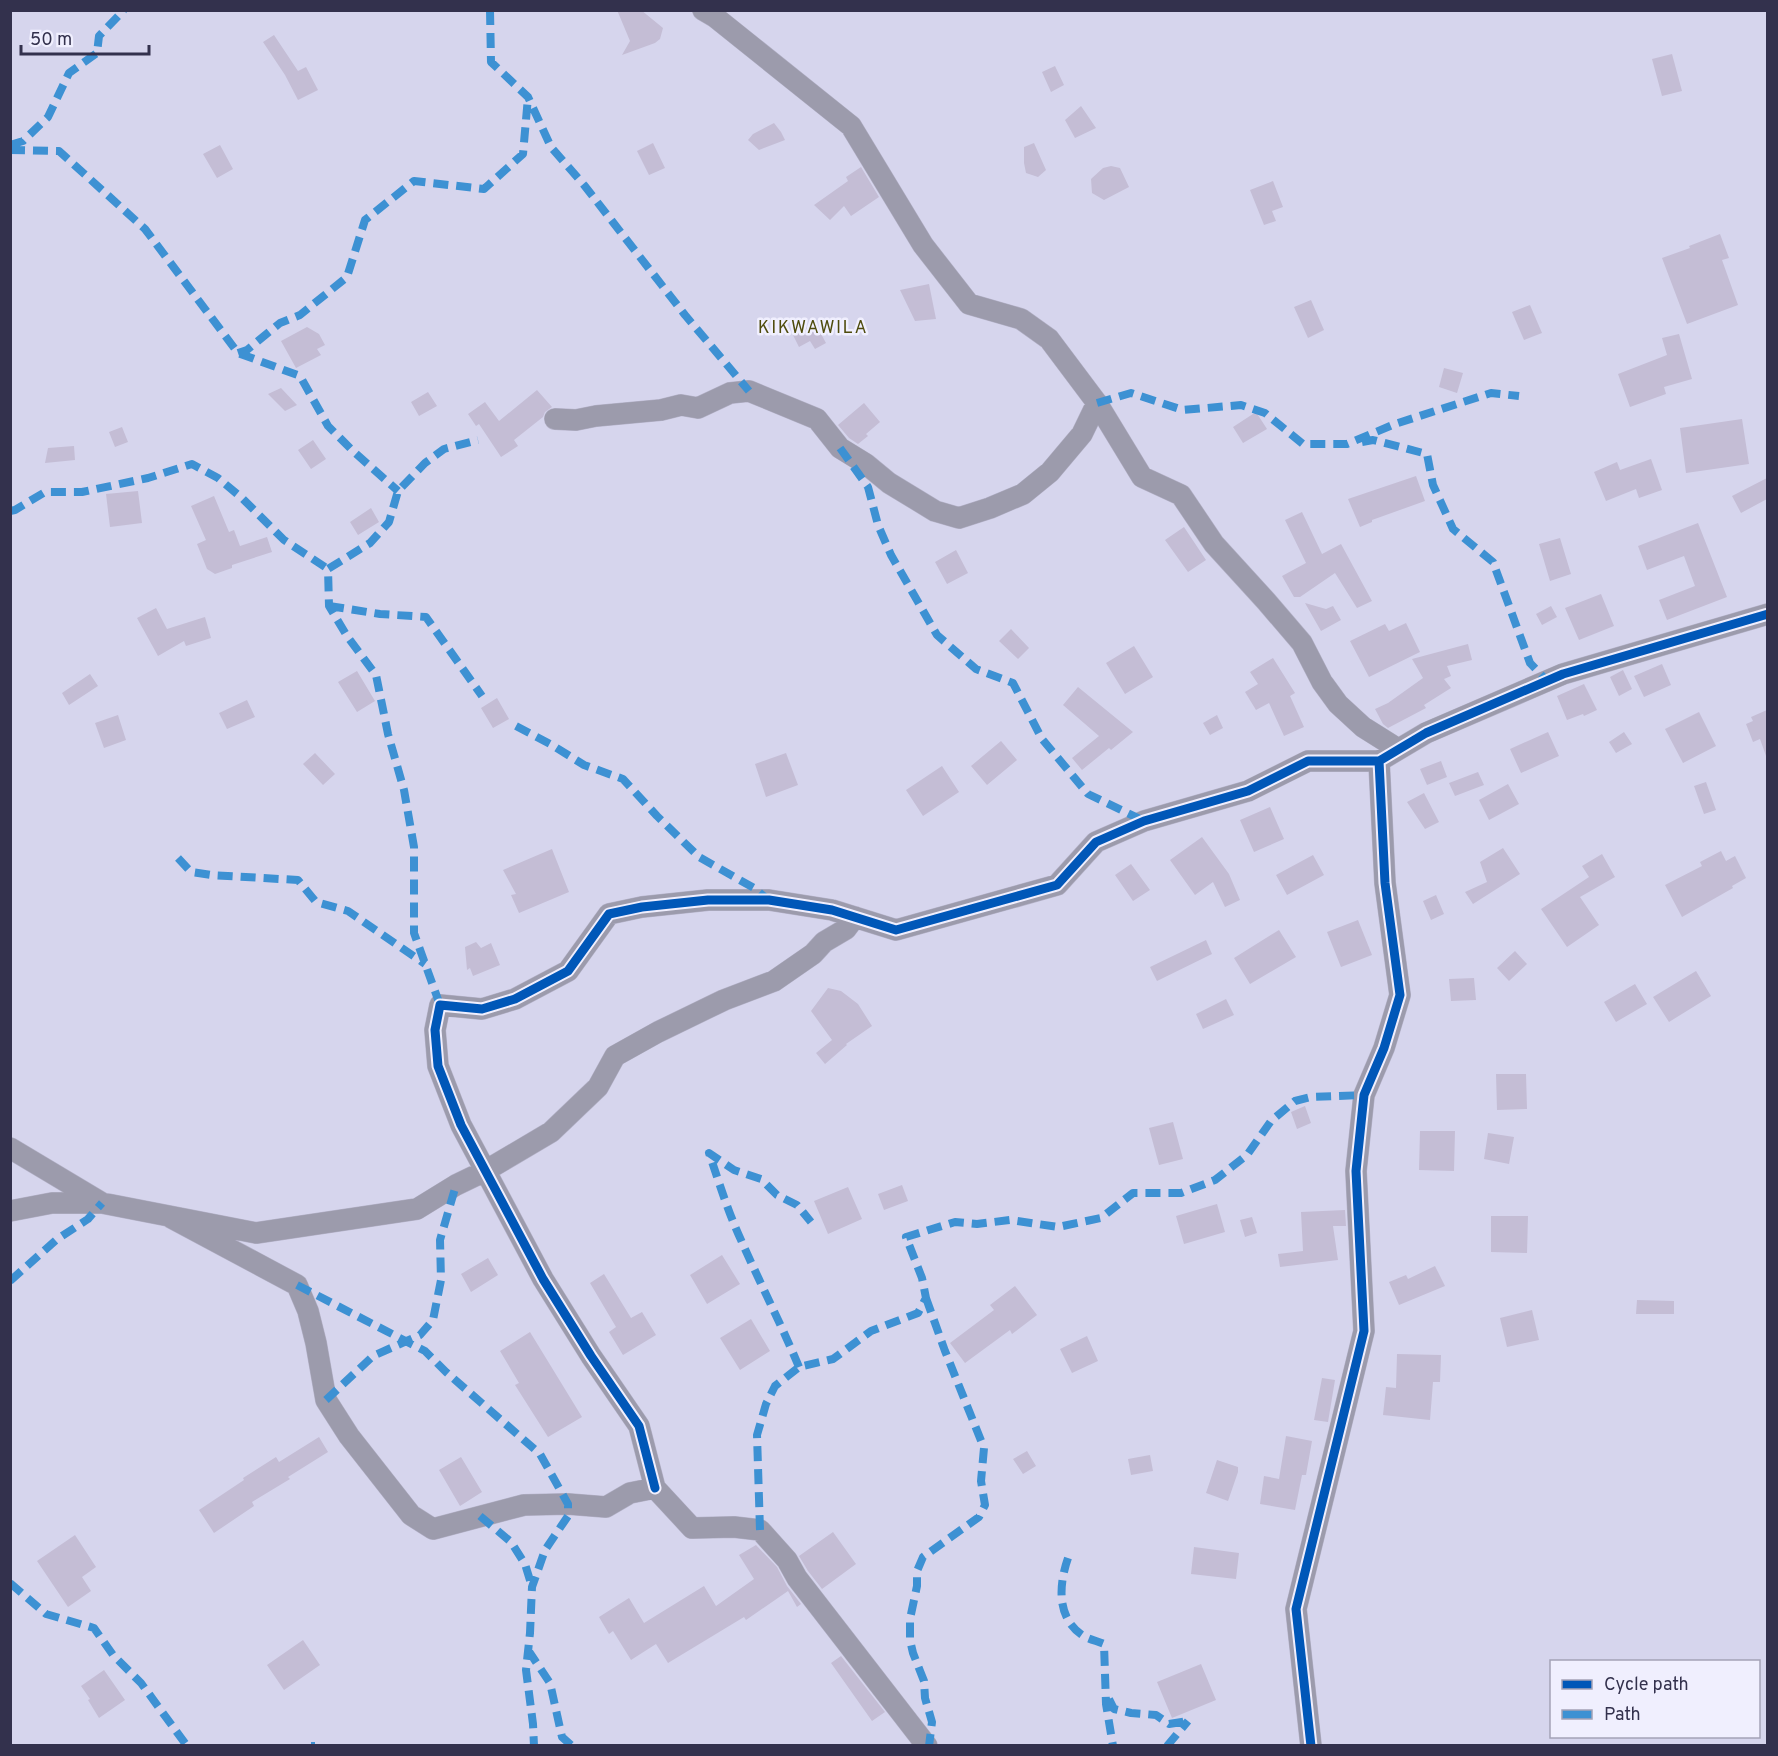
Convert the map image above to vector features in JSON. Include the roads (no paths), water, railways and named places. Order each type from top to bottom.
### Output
[{"type":"street","points":[[703,10],[851,126],[923,245],[969,304],[1021,319],[1048,339],[1097,403],[1142,477],[1181,495],[1214,544],[1302,643],[1322,682],[1338,704],[1363,727],[1398,749]]},
{"type":"street","points":[[555,419],[576,420],[661,410],[681,405],[698,408],[730,393],[749,391],[816,418],[840,448],[866,464],[889,483],[935,510],[959,518],[1023,494],[1050,472],[1082,434],[1097,403]]},
{"type":"street","points":[[927,1746],[797,1578],[787,1560],[760,1530],[734,1527],[692,1528],[655,1488],[639,1426],[591,1356],[543,1279],[461,1125],[438,1066],[435,1030],[440,1005],[482,1009],[515,999],[568,971],[609,914],[642,907],[708,900],[769,900],[832,910],[896,930],[1057,885],[1096,842],[1144,821],[1248,790],[1308,761],[1379,761],[1426,733],[1563,674],[1767,614]]},
{"type":"street","points":[[1311,1746],[1296,1609],[1364,1331],[1356,1171],[1364,1095],[1384,1048],[1400,995],[1385,883],[1379,761]]},
{"type":"street","points":[[10,1211],[52,1203],[102,1203],[256,1233],[417,1209],[551,1131],[598,1087],[615,1056],[724,1000],[774,981],[813,954],[824,942],[846,928],[855,918]]},
{"type":"street","points":[[10,1148],[102,1203]]},
{"type":"street","points":[[168,1216],[297,1285],[308,1311],[326,1400],[349,1436],[411,1515],[433,1529],[524,1505],[568,1504],[606,1507],[630,1493],[655,1488]]},
{"type":"district","name":"KIKWAWILA","points":[[813,327]]}]
